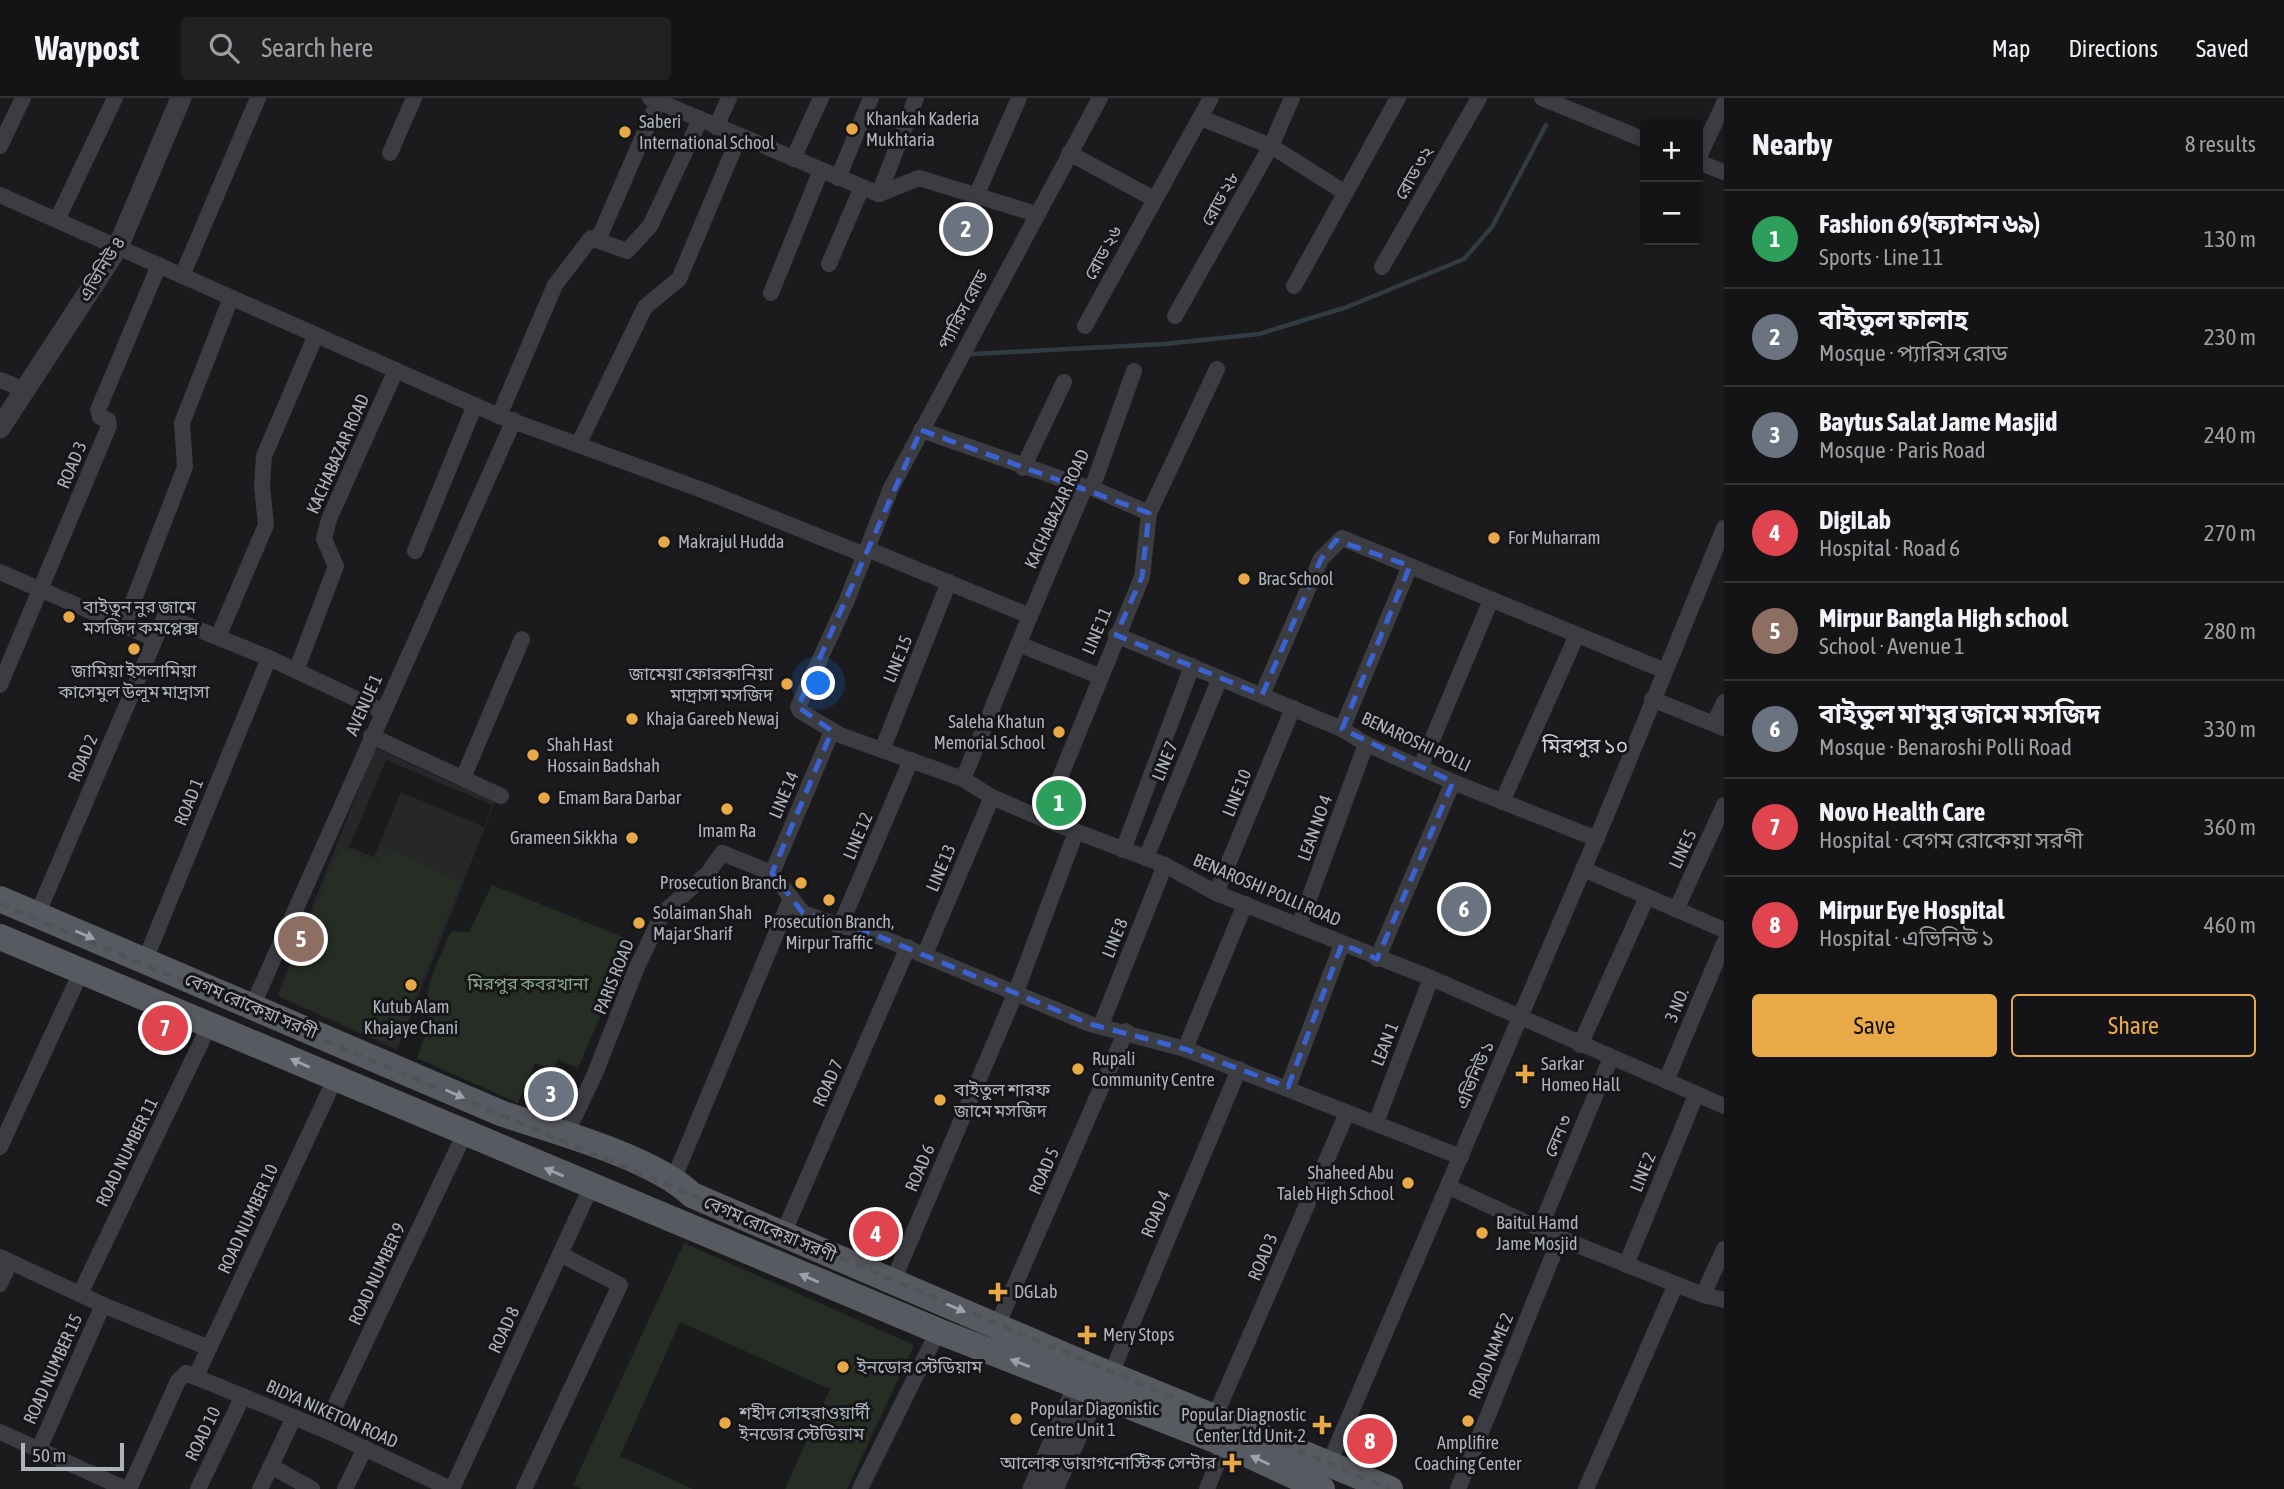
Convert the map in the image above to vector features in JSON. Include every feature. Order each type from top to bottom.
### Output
[{"type":"main road","name":"বেগম রোকেয়া সরণী","points":[[0,899],[503,1114],[566,1134],[674,1178],[692,1195],[997,1326],[1092,1381],[1225,1444],[1325,1477],[1390,1489]]},
{"type":"main road","name":"বেগম রোকেয়া সরণী","points":[[0,937],[464,1135],[938,1331],[1092,1381],[1215,1416],[1325,1477]]},
{"type":"street","points":[[0,146],[23,98]]},
{"type":"street","points":[[57,220],[115,98]]},
{"type":"street","name":"এভিনিউ ৪","points":[[0,428],[118,247],[181,98]]},
{"type":"street","points":[[182,276],[258,98]]},
{"type":"street","points":[[390,153],[414,98]]},
{"type":"street","points":[[716,127],[729,98]]},
{"type":"street","points":[[793,159],[821,98]]},
{"type":"street","points":[[838,178],[871,98]]},
{"type":"street","points":[[879,194],[916,98]]},
{"type":"street","points":[[976,196],[1019,98]]},
{"type":"street","name":"প্যারিস রোড","points":[[798,707],[891,488],[1035,214],[1100,98]]},
{"type":"street","name":"রোড ২৬","points":[[1085,326],[1211,98]]},
{"type":"street","name":"রোড ২৮","points":[[1175,316],[1271,146],[1292,98]]},
{"type":"street","points":[[1294,286],[1343,192],[1398,98]]},
{"type":"street","name":"রোড ৩২","points":[[1382,267],[1479,98]]},
{"type":"street","points":[[1542,98],[1640,138]]},
{"type":"street","points":[[598,240],[654,100],[879,194],[919,178],[1035,214]]},
{"type":"street","points":[[1703,149],[1724,103]]},
{"type":"street","points":[[1200,118],[1271,146],[1343,192]]},
{"type":"street","points":[[506,418],[555,285],[591,238],[627,251],[641,237],[650,226],[700,120]]},
{"type":"street","points":[[579,443],[645,307],[679,279],[739,137]]},
{"type":"street","points":[[1069,153],[1154,199]]},
{"type":"street","points":[[1703,162],[1724,172]]},
{"type":"street","points":[[771,293],[821,170]]},
{"type":"street","points":[[829,264],[862,187]]},
{"type":"street","points":[[0,195],[506,418],[949,582],[1030,616],[963,779]]},
{"type":"street","name":"ROAD 3","points":[[0,685],[109,426],[110,422],[100,417],[98,411],[159,265]]},
{"type":"street","points":[[124,625],[185,467],[182,423],[231,298]]},
{"type":"street","points":[[316,335],[264,456],[261,487],[266,525],[218,637],[382,711]]},
{"type":"street","points":[[920,430],[1023,468],[1088,487],[1149,513],[1217,369]]},
{"type":"street","name":"KACHABAZAR ROAD","points":[[296,671],[336,566],[324,539],[329,519],[396,370]]},
{"type":"street","name":"KACHABAZAR ROAD","points":[[1030,616],[1088,487],[1135,371]]},
{"type":"street","points":[[0,380],[25,390]]},
{"type":"street","points":[[1023,468],[1064,382]]},
{"type":"street","points":[[415,551],[475,405]]},
{"type":"street","name":"AVENUE 1","points":[[252,1006],[382,711],[506,418]]},
{"type":"street","name":"LINE 11","points":[[1043,819],[1099,676],[1142,577],[1149,513]]},
{"type":"street","name":"এভিনিউ ১","points":[[1325,1477],[1597,839],[1663,670],[1720,546],[1724,528]]},
{"type":"street","points":[[1262,695],[1321,559],[1342,538],[1663,670]]},
{"type":"street","points":[[1342,729],[1410,566]]},
{"type":"street","points":[[0,572],[155,639]]},
{"type":"street","name":"LINE 15","points":[[882,750],[949,582]]},
{"type":"street","points":[[1421,766],[1491,600]]},
{"type":"street","name":"ROAD 2","points":[[37,915],[166,616],[218,637]]},
{"type":"street","name":"BENAROSHI POLLI","points":[[1116,635],[1342,729],[1366,744],[1421,766],[1452,782],[1597,839]]},
{"type":"street","points":[[1502,802],[1577,635]]},
{"type":"street","points":[[463,778],[522,639]]},
{"type":"street","points":[[1018,644],[1099,676]]},
{"type":"street","name":"ROAD 1","points":[[145,960],[269,658]]},
{"type":"street","points":[[1123,850],[1192,666]]},
{"type":"street","name":"LINE 7","points":[[1146,858],[1220,678]]},
{"type":"street","points":[[1652,699],[1719,726],[1724,702]]},
{"type":"street","name":"BENAROSHI POLLI ROAD","points":[[798,707],[804,714],[832,731],[963,779],[992,797],[1043,819],[1165,865],[1216,893],[1431,978],[1724,1106]]},
{"type":"street","name":"LINE 10","points":[[1216,893],[1293,708]]},
{"type":"street","name":"LINE 14","points":[[772,873],[832,731]]},
{"type":"street","points":[[371,736],[501,796]]},
{"type":"street","name":"LEAN NO 4","points":[[1299,926],[1366,744]]},
{"type":"street","name":"LINE 12","points":[[840,926],[911,760]]},
{"type":"street","points":[[1377,958],[1452,782]]},
{"type":"street","name":"LINE 13","points":[[925,954],[992,797]]},
{"type":"street","name":"LINE 5","points":[[1676,910],[1724,805]]},
{"type":"street","points":[[1016,992],[1076,832]]},
{"type":"street","name":"PARIS ROAD","points":[[566,1134],[663,913],[708,873],[722,853],[772,873]]},
{"type":"street","name":"LINE 8","points":[[1101,1026],[1165,865]]},
{"type":"street","points":[[1583,869],[1724,930]]},
{"type":"street","points":[[772,873],[803,913],[840,926],[861,929],[1101,1026],[1185,1049],[1288,1087],[1461,1157]]},
{"type":"street","points":[[1580,1045],[1647,897]]},
{"type":"street","points":[[674,1178],[791,898]]},
{"type":"street","points":[[1185,1049],[1245,904]]},
{"type":"street","points":[[1288,1087],[1342,943]]},
{"type":"street","name":"3 NO.","points":[[1666,1081],[1724,943]]},
{"type":"street","name":"ROAD 7","points":[[782,1234],[908,947]]},
{"type":"street","points":[[0,1147],[81,972]]},
{"type":"street","name":"LEAN 1","points":[[1376,1123],[1431,978]]},
{"type":"street","name":"ROAD 6","points":[[894,1282],[1016,992]]},
{"type":"street","name":"ROAD NUMBER 11","points":[[80,1294],[209,1026]]},
{"type":"street","name":"ROAD 5","points":[[997,1326],[1126,1031]]},
{"type":"street","name":"লেন ৩","points":[[1540,1228],[1611,1058]]},
{"type":"street","name":"ROAD 4","points":[[1092,1381],[1239,1069]]},
{"type":"street","name":"ROAD NUMBER 10","points":[[196,1376],[335,1079]]},
{"type":"street","name":"LINE 2","points":[[1626,1265],[1696,1095]]},
{"type":"street","name":"ROAD 3","points":[[1215,1416],[1347,1113]]},
{"type":"street","name":"ROAD NUMBER 9","points":[[324,1429],[464,1135]]},
{"type":"street","name":"ROAD 8","points":[[452,1489],[591,1187]]},
{"type":"street","points":[[1449,1187],[1560,1238],[1703,1296],[1724,1300]]},
{"type":"street","name":"ROAD NAME 2","points":[[1458,1489],[1560,1238]]},
{"type":"street","points":[[1703,1296],[1724,1250]]},
{"type":"street","points":[[524,1489],[620,1285],[560,1254]]},
{"type":"street","points":[[0,1284],[5,1260],[103,1305],[209,1348]]},
{"type":"street","points":[[1586,1489],[1676,1284]]},
{"type":"street","name":"ROAD NUMBER 15","points":[[39,1449],[103,1305]]},
{"type":"street","points":[[860,1489],[938,1331]]},
{"type":"street","points":[[0,1432],[128,1489],[178,1381],[186,1373],[196,1376]]},
{"type":"street","name":"BIDYA NIKETON ROAD","points":[[196,1376],[324,1429],[452,1489]]},
{"type":"street","points":[[1034,1489],[1092,1381]]},
{"type":"street","points":[[1053,1489],[1092,1381]]},
{"type":"street","name":"ROAD 10","points":[[198,1489],[243,1396]]},
{"type":"street","points":[[260,1489],[294,1417]]},
{"type":"street","points":[[1207,1489],[1225,1444]]},
{"type":"street","points":[[345,1489],[365,1448]]},
{"type":"street","points":[[271,1466],[312,1489]]},
{"type":"highlighted area","points":[[921,430],[1149,513],[1142,577],[1116,635],[1262,695],[1321,559],[1336,540],[1410,566],[1342,729],[1453,782],[1377,959],[1342,944],[1288,1087],[1185,1049],[1090,1024],[861,929],[803,913],[772,873],[832,731],[798,707]]},
{"type":"shaded area","points":[[375,748],[495,802],[397,1050],[277,996]],"holes":[[[386,760],[492,805],[484,827],[401,792],[374,857],[349,847]],[[340,846],[376,862],[382,848],[394,1047]]]},
{"type":"green space","points":[[340,846],[376,862],[382,847],[460,882],[395,1047],[280,996]]},
{"type":"green space","name":"মিরপুর কবরখানা","points":[[492,885],[633,941],[578,1068],[558,1060],[553,1070],[535,1063],[518,1103],[417,1058],[430,1022],[427,999],[432,976],[451,931],[469,932]]},
{"type":"green space","name":"ইনডোর স্টেডিয়াম","points":[[684,1243],[914,1345],[847,1489],[785,1489],[830,1389],[680,1322],[620,1456],[693,1489],[582,1489],[573,1485]]},
{"type":"waterway","points":[[972,354],[1164,344],[1259,334],[1347,307],[1464,259],[1492,227],[1546,125]]},
{"type":"railway","points":[[0,904],[1390,1489]]},
{"type":"place","name":"Khankah Kaderia Mukhtaria","points":[[852,129]]},
{"type":"place","name":"Saberi International School","points":[[625,132]]},
{"type":"place","name":"বাইতুল ফালাহ","points":[[966,229]]},
{"type":"place","name":"For Muharram","points":[[1494,538]]},
{"type":"place","name":"Makrajul Hudda","points":[[664,542]]},
{"type":"place","name":"Brac School","points":[[1244,579]]},
{"type":"place","name":"বাইতুন নুর জামে মসজিদ কমপ্লেক্স","points":[[69,617]]},
{"type":"place","name":"জামিয়া ইসলামিয়া কাসেমুল উলূম মাদ্রাসা","points":[[134,649]]},
{"type":"place","name":"জামেয়া ফোরকানিয়া মাদ্রাসা মসজিদ","points":[[787,684]]},
{"type":"place","name":"Khaja Gareeb Newaj","points":[[632,719]]},
{"type":"place","name":"Saleha Khatun Memorial School","points":[[1059,732]]},
{"type":"place","name":"Shah Hast Hossain Badshah","points":[[533,755]]},
{"type":"place","name":"Emam Bara Darbar","points":[[544,798]]},
{"type":"place","name":"Fashion 69(ফ্যাশন ৬৯)","points":[[1059,803]]},
{"type":"place","name":"Imam Ra","points":[[727,809]]},
{"type":"place","name":"Grameen Sikkha","points":[[632,838]]},
{"type":"place","name":"Prosecution Branch","points":[[801,883]]},
{"type":"place","name":"Prosecution Branch, Mirpur Traffic","points":[[829,900]]},
{"type":"place","name":"বাইতুল মা'মুর জামে মসজিদ","points":[[1464,909]]},
{"type":"place","name":"Solaiman Shah Majar Sharif","points":[[639,923]]},
{"type":"place","name":"Mirpur Bangla High school","points":[[301,939]]},
{"type":"place","name":"Kutub Alam Khajaye Chani","points":[[411,985]]},
{"type":"place","name":"Novo Health Care","points":[[165,1028]]},
{"type":"place","name":"Rupali Community Centre","points":[[1078,1069]]},
{"type":"place","name":"Sarkar Homeo Hall","points":[[1525,1074]]},
{"type":"place","name":"Baytus Salat Jame Masjid","points":[[551,1094]]},
{"type":"place","name":"বাইতুল শারফ জামে মসজিদ","points":[[940,1100]]},
{"type":"place","name":"Shaheed Abu Taleb High School","points":[[1408,1183]]},
{"type":"place","name":"Baitul Hamd Jame Mosjid","points":[[1482,1233]]},
{"type":"place","name":"DigiLab","points":[[876,1234]]},
{"type":"place","name":"DGLab","points":[[998,1292]]},
{"type":"place","name":"Mery Stops","points":[[1087,1335]]},
{"type":"place","name":"ইনডোর স্টেডিয়াম","points":[[843,1367]]},
{"type":"place","name":"Popular Diagonistic Centre Unit 1","points":[[1016,1419]]},
{"type":"place","name":"Amplifire Coaching Center","points":[[1468,1421]]},
{"type":"place","name":"শহীদ সোহরাওয়ার্দী ইনডোর স্টেডিয়াম","points":[[725,1423]]},
{"type":"place","name":"Popular Diagnostic Center Ltd Unit-2","points":[[1322,1425]]},
{"type":"place","name":"Mirpur Eye Hospital","points":[[1370,1441]]},
{"type":"place","name":"আলোক ডায়াগনোস্টিক সেন্টার","points":[[1232,1463]]},
{"type":"district","name":"মিরপুর ১০","points":[[1585,746]]}]
